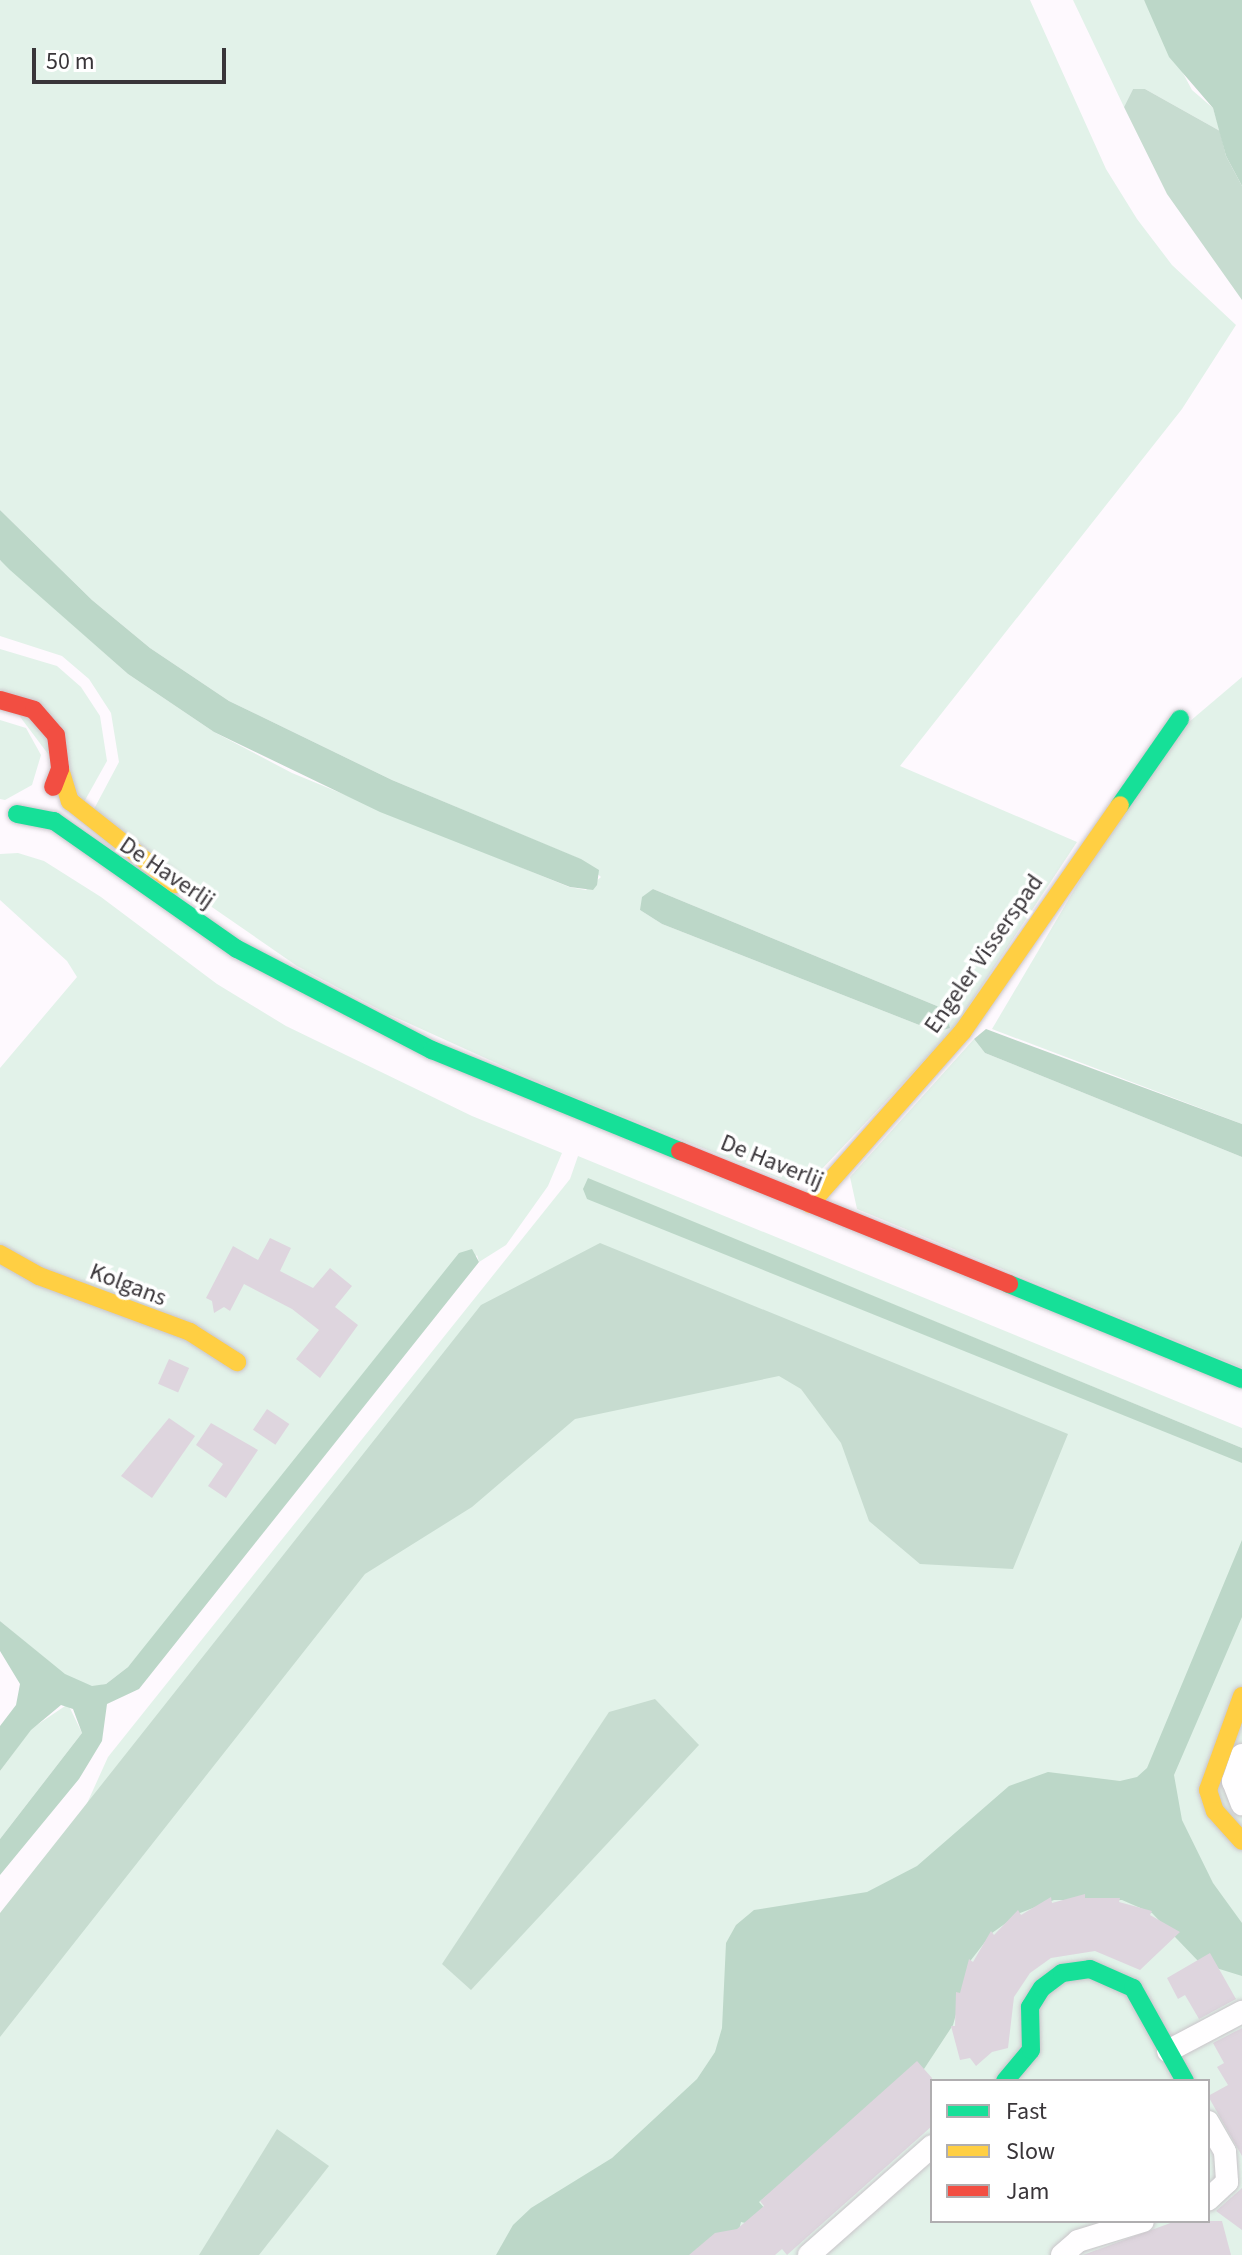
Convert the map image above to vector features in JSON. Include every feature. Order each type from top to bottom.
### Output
[{"type":"street","name":"De Haverlij","points":[[0,700],[27,706],[47,721],[60,749],[62,787],[77,807],[291,975]]},
{"type":"street","name":"Engeler Visserspad","points":[[810,1204],[963,1031],[1180,719]]},
{"type":"street","points":[[9,814],[41,802],[60,769]]},
{"type":"street","name":"De Haverlij","points":[[9,814],[54,821],[237,949],[432,1050],[1242,1379]]},
{"type":"street","name":"Kolgans","points":[[0,1254],[39,1276],[190,1332],[237,1362]]},
{"type":"street","points":[[1242,1696],[1208,1790],[1215,1811],[1242,1841]]},
{"type":"street","points":[[1242,1755],[1233,1781],[1242,1804]]},
{"type":"street","points":[[1007,2079],[1031,2050],[1030,2007],[1042,1988],[1062,1973],[1090,1969],[1115,1976],[1133,1988],[1184,2079]]},
{"type":"street","points":[[1168,2051],[1242,2012]]},
{"type":"street","points":[[1210,2126],[1225,2152],[1227,2182],[1210,2198]]},
{"type":"street","points":[[809,2255],[930,2148]]},
{"type":"street","points":[[1062,2255],[1078,2241],[1136,2223]]},
{"type":"shaded area","points":[[0,0],[1030,0],[1106,169],[1137,219],[1172,265],[1236,325],[1182,409],[900,766],[1077,842],[952,1031],[821,1170],[794,1184],[556,1090],[386,1013],[297,966],[193,894],[94,809],[119,762],[111,713],[89,679],[62,656],[0,636],[0,560],[128,674],[214,732],[292,773],[569,887],[586,890],[601,877],[580,859],[392,780],[229,701],[150,648],[92,600],[0,510]],"holes":[[[653,889],[937,1006],[950,1028],[937,1032],[662,924],[640,910]]]},
{"type":"shaded area","points":[[1073,0],[1144,0],[1192,90],[1213,108],[1220,131],[1145,89],[1133,89],[1124,107]]},
{"type":"shaded area","points":[[1144,0],[1242,0],[1242,186],[1226,156],[1213,108],[1169,57]]},
{"type":"shaded area","points":[[1133,89],[1145,89],[1220,131],[1226,156],[1242,186],[1242,300],[1167,194],[1124,107]]},
{"type":"shaded area","points":[[0,510],[92,600],[150,648],[229,701],[392,780],[581,859],[599,870],[597,885],[593,890],[570,887],[380,812],[214,732],[128,674],[0,560]]},
{"type":"shaded area","points":[[0,649],[57,666],[81,687],[100,716],[107,761],[84,802],[0,690]]},
{"type":"shaded area","points":[[1242,677],[1242,1124],[992,1029],[1096,853],[1189,722]]},
{"type":"shaded area","points":[[0,720],[26,728],[41,755],[32,785],[5,800],[0,799]]},
{"type":"shaded area","points":[[18,853],[44,861],[101,897],[217,984],[286,1026],[472,1116],[562,1153],[548,1186],[506,1245],[479,1262],[477,1255],[128,1667],[106,1684],[92,1687],[65,1675],[0,1621],[0,1068],[77,977],[67,961],[0,900],[0,854]]},
{"type":"shaded area","points":[[653,889],[937,1006],[946,1013],[950,1028],[937,1032],[662,924],[640,910],[642,897]]},
{"type":"shaded area","points":[[986,1029],[1242,1124],[1242,1157],[985,1053],[974,1039]]},
{"type":"shaded area","points":[[974,1039],[985,1053],[1242,1157],[1242,1368],[857,1209],[850,1177]]},
{"type":"shaded area","points":[[578,1156],[1242,1428],[1242,1448],[588,1179],[1242,1458],[1242,2255],[0,2255],[0,1968],[26,1938],[108,1757],[570,1179]]},
{"type":"shaded area","points":[[588,1178],[1242,1448],[1242,1463],[587,1199],[583,1189]]},
{"type":"shaded area","points":[[600,1243],[1068,1434],[1013,1569],[920,1564],[869,1521],[841,1443],[801,1389],[779,1376],[575,1419],[472,1507],[365,1574],[0,2037],[0,1913],[481,1305]]},
{"type":"shaded area","points":[[472,1249],[479,1262],[139,1689],[107,1704],[102,1741],[79,1779],[0,1875],[0,1839],[82,1733],[73,1709],[61,1705],[31,1730],[0,1771],[0,1726],[16,1705],[20,1684],[0,1651],[0,1621],[65,1674],[92,1686],[106,1684],[128,1667],[459,1253]]},
{"type":"shaded area","points":[[1242,1540],[1242,1617],[1174,1775],[1182,1820],[1213,1883],[1242,1923],[1242,1976],[1200,1963],[1152,1913],[1122,1900],[1054,1900],[1020,1913],[992,1933],[971,1960],[953,2025],[924,2069],[759,2202],[765,2209],[754,2225],[741,2222],[739,2230],[705,2255],[496,2255],[513,2225],[531,2208],[612,2158],[697,2079],[715,2052],[722,2028],[726,1943],[736,1925],[754,1910],[867,1892],[917,1866],[1009,1786],[1048,1772],[1120,1781],[1137,1777],[1147,1768]]},
{"type":"shaded area","points":[[655,1699],[699,1745],[471,1990],[442,1964],[609,1712]]},
{"type":"shaded area","points":[[68,1704],[82,1733],[0,1839],[0,1771],[31,1729]]},
{"type":"shaded area","points":[[277,2129],[329,2166],[259,2255],[199,2255]]},
{"type":"building","points":[[270,1238],[291,1248],[280,1271],[313,1288],[330,1268],[352,1286],[335,1307],[358,1325],[320,1378],[296,1359],[319,1330],[292,1309],[244,1284],[230,1311],[224,1307],[214,1313],[212,1301],[206,1298],[233,1246],[258,1260]]},
{"type":"building","points":[[169,1359],[189,1368],[178,1393],[158,1384]]},
{"type":"building","points":[[267,1409],[289,1424],[275,1445],[253,1430]]},
{"type":"building","points":[[169,1418],[195,1436],[152,1498],[121,1476]]},
{"type":"building","points":[[211,1423],[258,1450],[226,1498],[208,1486],[223,1464],[196,1445]]},
{"type":"building","points":[[1085,1894],[1085,1898],[1120,1898],[1119,1902],[1152,1911],[1150,1915],[1180,1932],[1140,1970],[1095,1951],[1051,1958],[1030,1973],[1014,1997],[1008,2048],[992,2052],[976,2066],[970,2058],[960,2060],[951,2026],[955,2026],[956,1992],[960,1993],[969,1959],[973,1962],[991,1931],[994,1935],[1018,1910],[1021,1915],[1051,1897],[1052,1903]]},
{"type":"building","points":[[1210,1953],[1236,1999],[1199,2019],[1185,1995],[1178,1999],[1167,1978]]},
{"type":"building","points":[[1242,2028],[1242,2156],[1210,2100],[1210,2095],[1228,2085],[1217,2067],[1224,2063],[1213,2043]]},
{"type":"building","points":[[917,2061],[932,2078],[930,2128],[787,2255],[782,2249],[775,2255],[689,2255],[715,2233],[737,2229],[764,2206],[760,2201]]},
{"type":"building","points":[[1242,2188],[1242,2230],[1216,2211]]},
{"type":"building","points":[[1222,2221],[1231,2255],[1083,2255],[1171,2223]]},
{"type":"traffic: fast","points":[[1120,805],[1180,719]]},
{"type":"traffic: fast","points":[[17,814],[54,821],[237,949],[432,1050],[680,1151]]},
{"type":"traffic: fast","points":[[1009,1284],[1242,1379]]},
{"type":"traffic: fast","points":[[1007,2079],[1031,2050],[1030,2007],[1042,1988],[1062,1973],[1090,1969],[1133,1988],[1184,2079]]},
{"type":"traffic: slow","points":[[60,769],[70,801],[175,884]]},
{"type":"traffic: slow","points":[[810,1204],[963,1031],[1120,805]]},
{"type":"traffic: slow","points":[[0,1254],[39,1276],[190,1332],[237,1362]]},
{"type":"traffic: slow","points":[[1242,1696],[1208,1790],[1215,1811],[1242,1841]]},
{"type":"traffic: jam","points":[[0,700],[34,710],[56,735],[60,769],[53,787]]},
{"type":"traffic: jam","points":[[680,1151],[1009,1284]]}]
